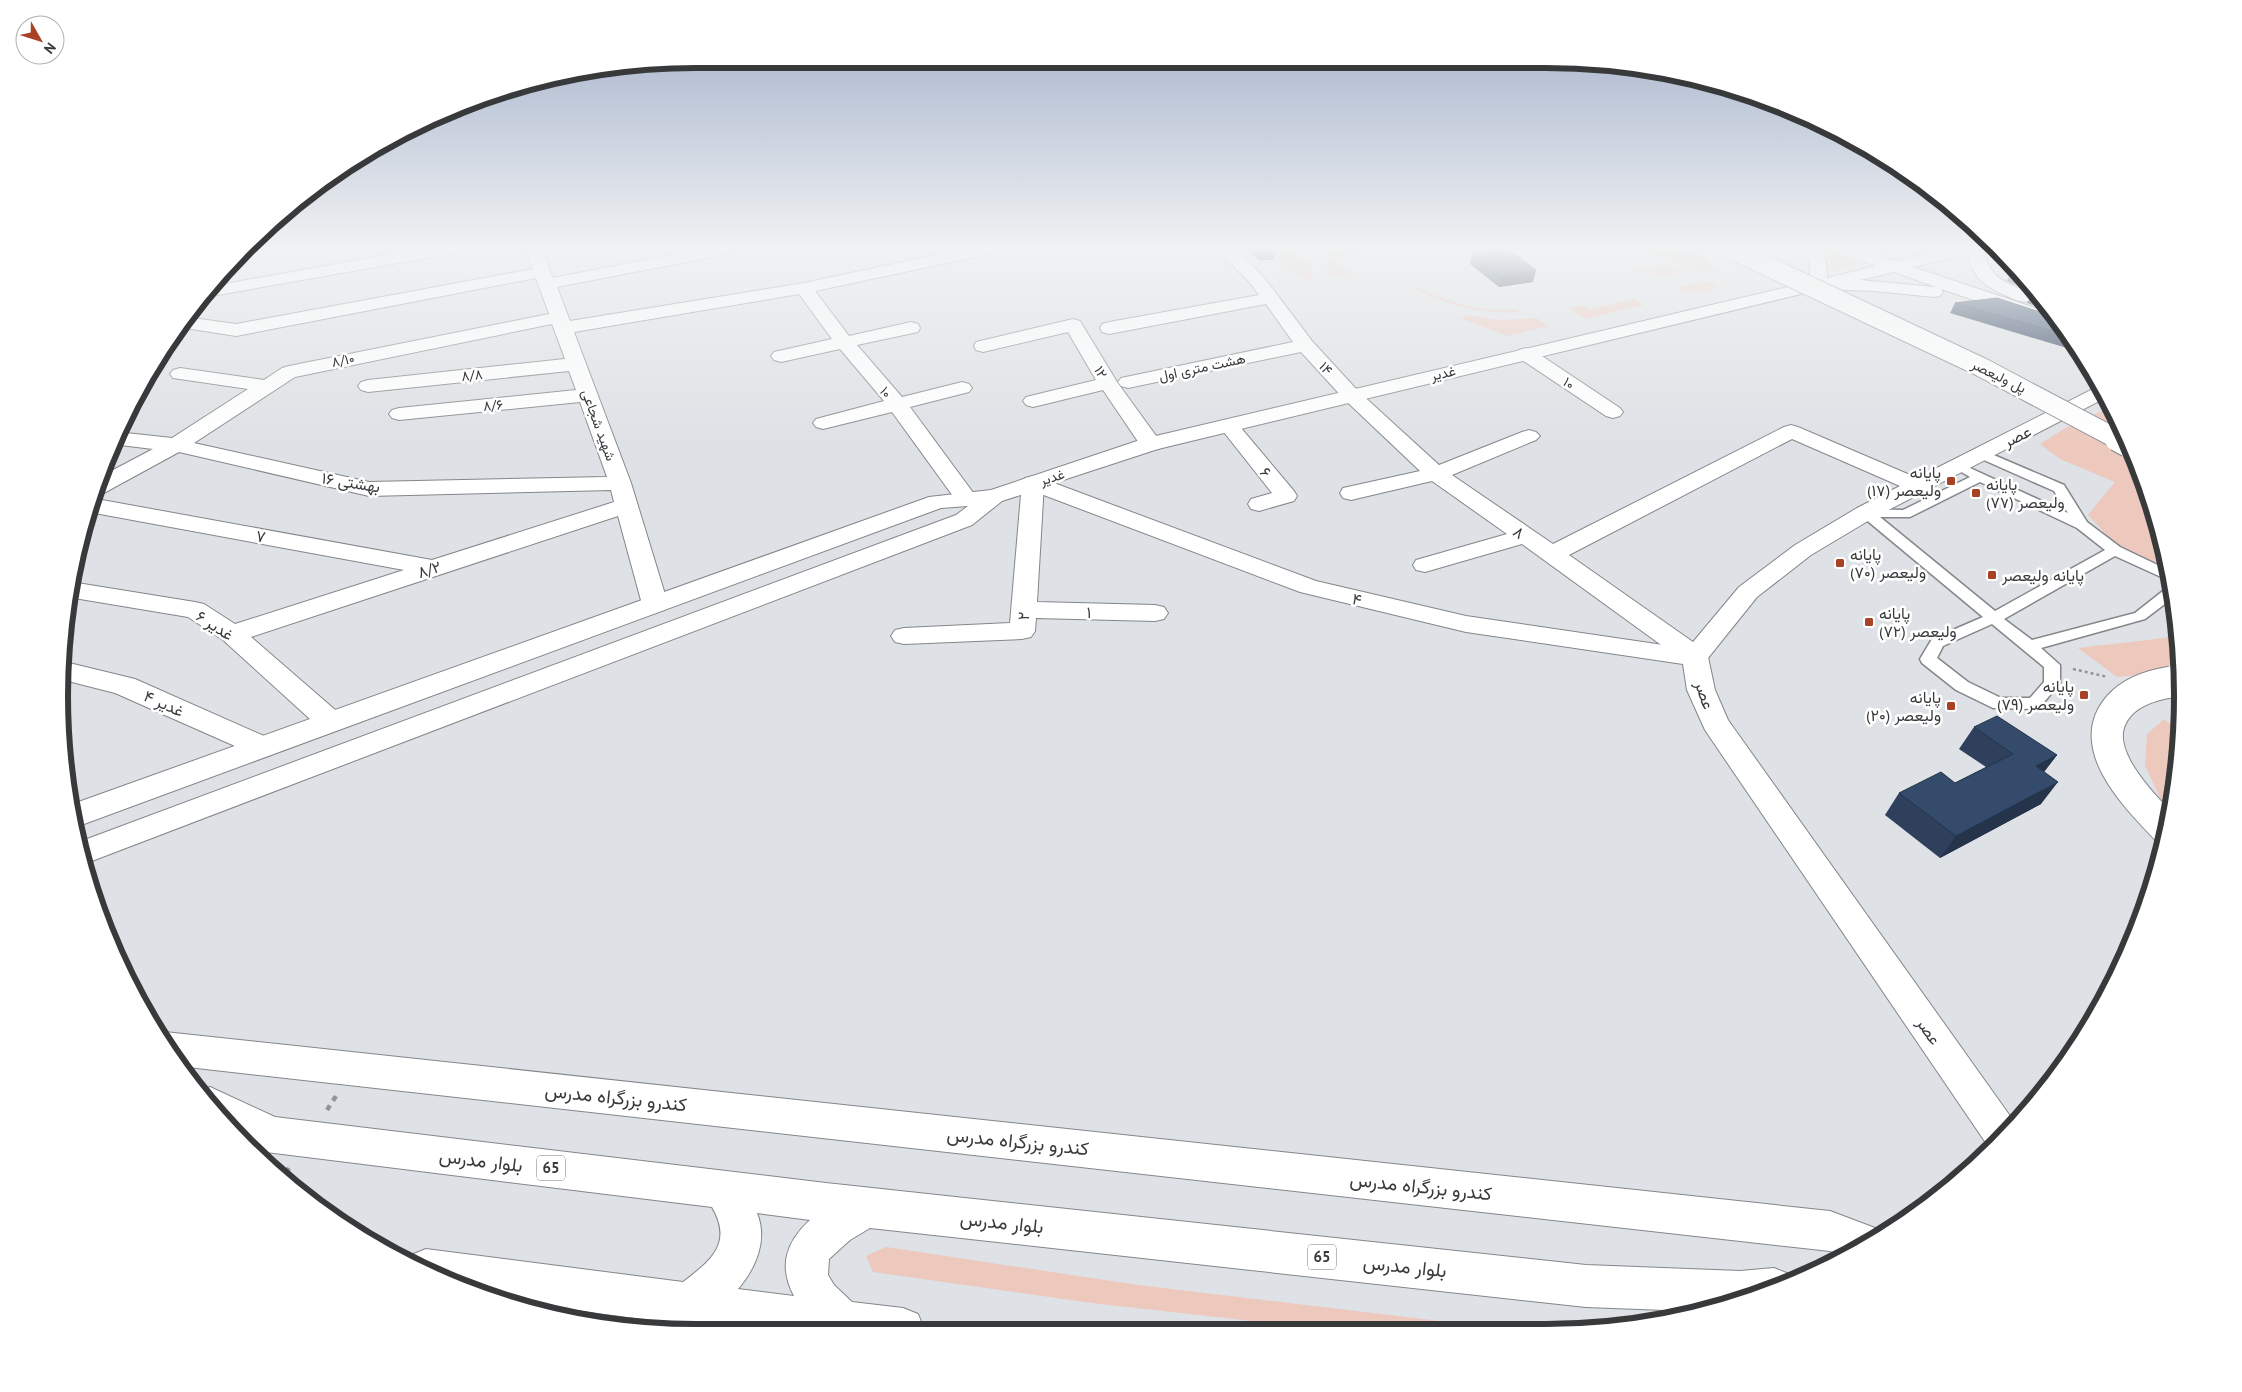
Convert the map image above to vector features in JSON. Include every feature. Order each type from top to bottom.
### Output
[{"type":"street","points":[[190,323],[236,330],[331,314]]},
{"type":"street","name":"شهید شجاعی","points":[[558,314],[624,494],[655,604]]},
{"type":"street","name":"۸/۱۰","points":[[105,483],[176,445],[288,372],[561,322],[618,314]]},
{"type":"street","name":"۱۰","points":[[823,314],[844,342],[897,404],[966,498]]},
{"type":"street","points":[[1109,328],[1185,314]]},
{"type":"street","name":"۱۴","points":[[1283,314],[1305,345],[1351,396]]},
{"type":"street","name":"غدیر","points":[[994,496],[1150,444],[1693,314]]},
{"type":"street","name":"پل ولیعصر","points":[[1869,314],[2072,413],[2120,441]]},
{"type":"street","name":"پل ولیعصر","points":[[1899,314],[2013,366],[2100,399]]},
{"type":"street","points":[[2032,314],[2049,319]]},
{"type":"street","name":"۱۲","points":[[983,346],[1073,325],[1108,384],[1150,444]]},
{"type":"street","points":[[781,356],[911,328]]},
{"type":"street","name":"هشت متری اول","points":[[1128,382],[1305,345]]},
{"type":"street","name":"۱۰","points":[[1526,354],[1613,412]]},
{"type":"street","name":"۸/۸","points":[[368,386],[576,364]]},
{"type":"street","points":[[180,374],[266,386]]},
{"type":"street","points":[[1033,400],[1108,384]]},
{"type":"street","points":[[823,423],[962,388]]},
{"type":"street","name":"۸/۶","points":[[399,414],[588,395]]},
{"type":"street","name":"۸","points":[[1351,396],[1436,474],[1552,554],[1695,657]]},
{"type":"street","name":"عصر","points":[[1999,1131],[1715,723],[1701,690],[1695,657],[1748,592],[1803,550],[1865,513],[1957,466],[2101,402]]},
{"type":"street","name":"۶","points":[[1229,426],[1286,496],[1259,504]]},
{"type":"street","points":[[1552,554],[1791,431],[1918,486]]},
{"type":"street","points":[[1351,492],[1436,474],[1529,436]]},
{"type":"street","name":"۱۶ بهشتی","points":[[122,439],[176,445],[370,488],[624,494]]},
{"type":"street","name":"۲","points":[[904,636],[1022,631],[1033,483]]},
{"type":"street","name":"۴","points":[[1033,483],[1309,587],[1466,624],[1695,657]]},
{"type":"street","name":"۸/۲","points":[[232,634],[433,568],[624,494]]},
{"type":"street","points":[[79,812],[937,502],[994,496]]},
{"type":"street","points":[[87,852],[964,520],[994,496]]},
{"type":"street","name":"۷","points":[[97,506],[433,568]]},
{"type":"street","points":[[1425,565],[1525,536]]},
{"type":"street","name":"غدیر ۶","points":[[77,591],[195,610],[232,634],[331,722]]},
{"type":"street","name":"۱","points":[[1023,610],[1155,613]]},
{"type":"street","name":"غدیر ۴","points":[[68,676],[125,686],[263,747]]},
{"type":"street","points":[[2161,823],[2130,787],[2114,763],[2106,740],[2108,722],[2116,709],[2129,696],[2148,687],[2174,683]]},
{"type":"street","name":"کندرو بزرگراه مدرس","points":[[176,1049],[1830,1231],[1858,1241]]},
{"type":"street","points":[[223,1110],[276,1135]]},
{"type":"street","name":"بلوار مدرس","points":[[244,1131],[870,1207],[1586,1286],[1747,1291]]},
{"type":"street","points":[[690,1303],[710,1289],[729,1269],[740,1244],[742,1231],[737,1214],[724,1188]]},
{"type":"street","points":[[843,1323],[819,1300],[807,1279],[807,1253],[826,1231],[848,1216],[870,1207]]},
{"type":"street","points":[[445,1272],[853,1324]]},
{"type":"lane","points":[[1982,454],[2058,488],[2082,525]]},
{"type":"lane","points":[[1957,466],[2082,525],[2115,550],[2162,573]]},
{"type":"lane","points":[[1865,513],[1905,514],[1980,477]]},
{"type":"lane","points":[[1865,513],[1958,587],[1994,618],[2052,665],[2052,683],[2034,703],[1999,704],[1962,686],[1928,659],[1937,643],[1994,618],[2115,550]]},
{"type":"lane","points":[[2030,646],[2140,616],[2166,596]]},
{"type":"shaded area","points":[[1578,314],[1607,314],[1586,319]]},
{"type":"shaded area","points":[[1466,315],[1501,320],[1537,318],[1548,326],[1508,336],[1462,319]]},
{"type":"shaded area","points":[[2105,410],[2127,455],[2141,494],[2161,568],[2120,549],[2088,515],[2115,482],[2060,459],[2040,444],[2067,427]]},
{"type":"shaded area","points":[[2171,633],[2173,672],[2117,677],[2078,648],[2165,638]]},
{"type":"shaded area","points":[[2164,719],[2173,727],[2169,778],[2164,807],[2145,765],[2147,734]]},
{"type":"shaded area","points":[[886,1247],[1138,1285],[1466,1324],[1278,1324],[1092,1303],[873,1272],[866,1256]]},
{"type":"building","points":[[1993,314],[2046,314],[2059,333]]},
{"type":"building","points":[[1997,716],[2057,755],[2036,766],[2058,782],[1956,836],[1899,793],[1941,772],[1955,783],[2013,754],[1974,727]]},
{"type":"place","name":"پایانه ولیعصر (۱۷)","points":[[1951,481]]},
{"type":"place","name":"پایانه ولیعصر (۷۷)","points":[[1976,493]]},
{"type":"place","name":"پایانه ولیعصر (۷۰)","points":[[1840,563]]},
{"type":"place","name":"پایانه ولیعصر","points":[[1992,575]]},
{"type":"place","name":"پایانه ولیعصر (۷۲)","points":[[1869,622]]},
{"type":"place","name":"پایانه ولیعصر (۷۹)","points":[[2084,695]]},
{"type":"place","name":"پایانه ولیعصر (۲۰)","points":[[1951,706]]}]
